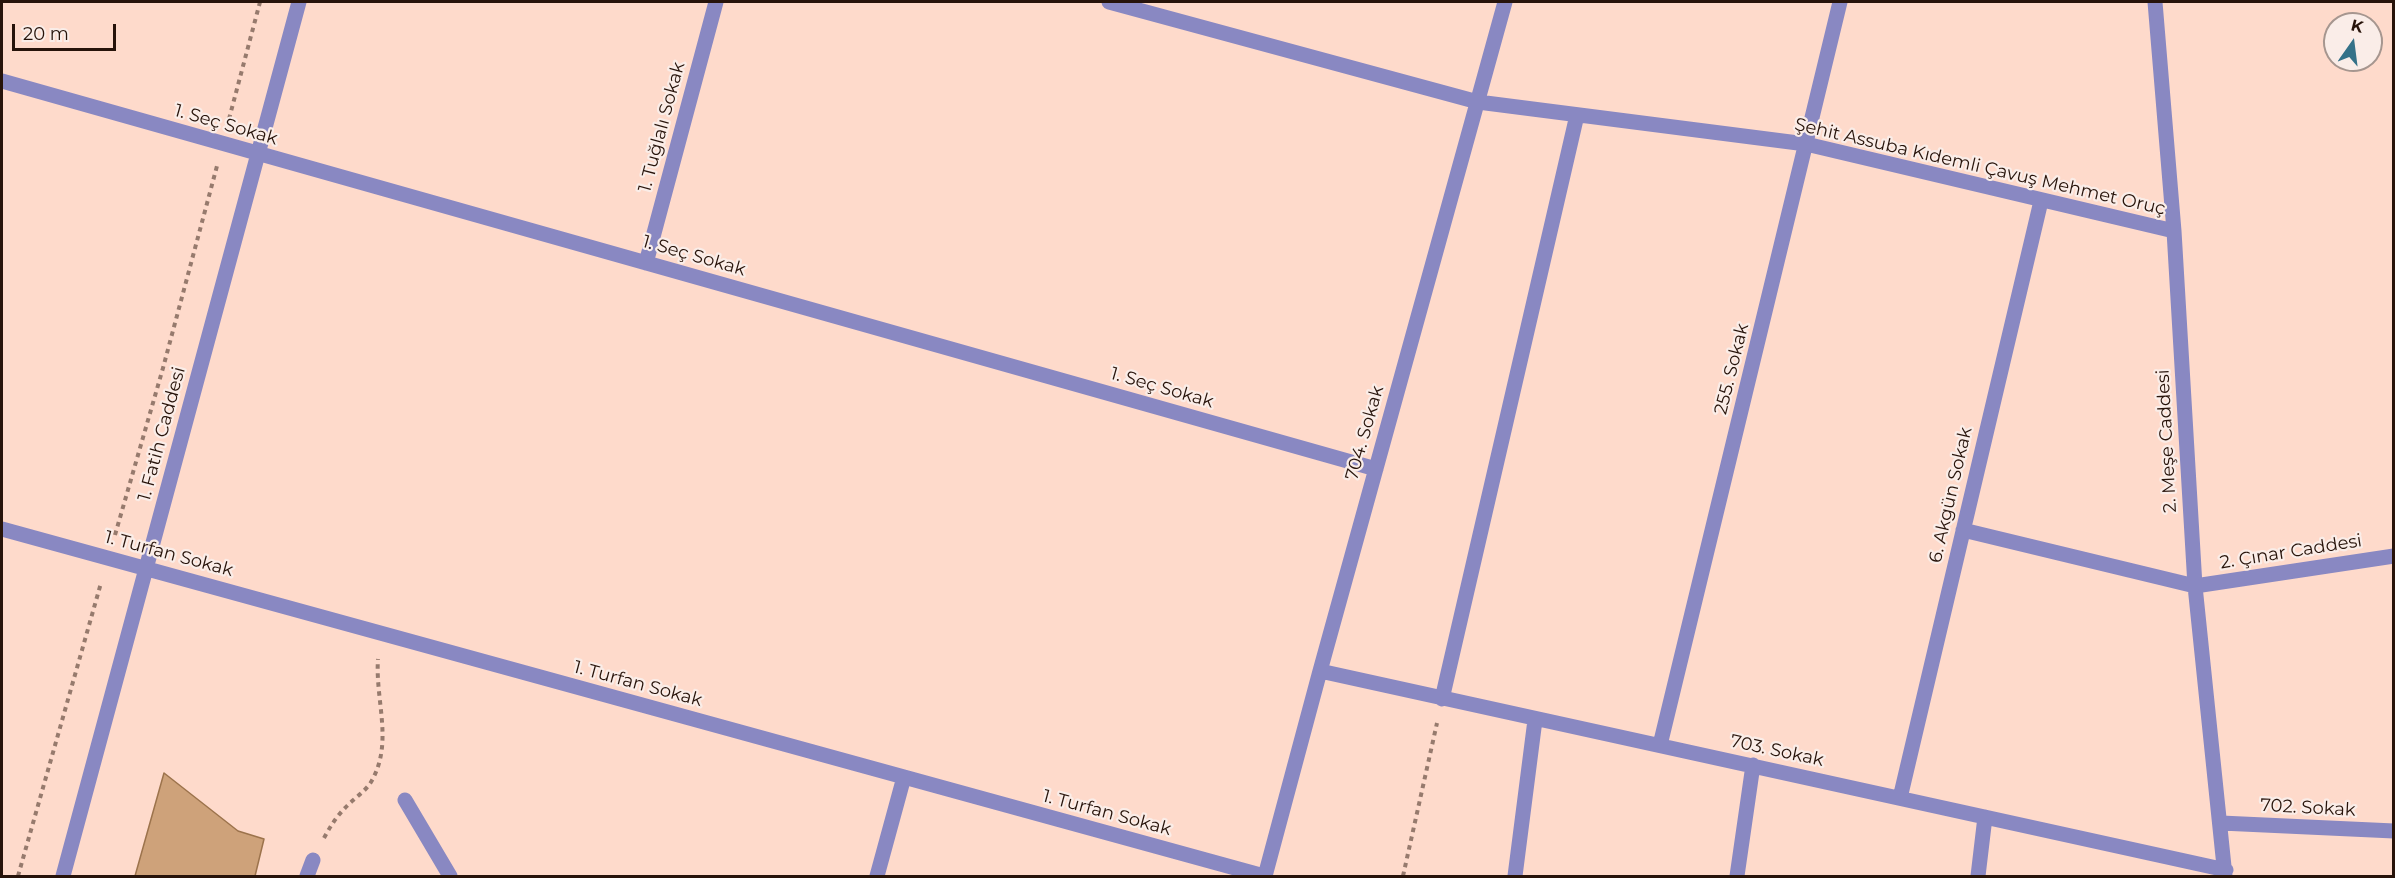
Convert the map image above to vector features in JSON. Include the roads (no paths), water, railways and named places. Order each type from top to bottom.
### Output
[{"type":"street","name":"1. Fatih Caddesi","points":[[63,876],[299,2]]},
{"type":"street","name":"1. Tuğlalı Sokak","points":[[646,263],[716,2]]},
{"type":"street","name":"Şehit Assuba Kıdemli Çavuş Mehmet Oruç","points":[[1108,2],[1128,4],[1478,102],[1806,144],[2174,231]]},
{"type":"street","name":"704. Sokak","points":[[1265,876],[1506,2]]},
{"type":"street","name":"255. Sokak","points":[[1660,745],[1840,2]]},
{"type":"street","name":"2. Meşe Caddesi","points":[[2155,2],[2174,231],[2195,586],[2226,873]]},
{"type":"street","name":"1. Seç Sokak","points":[[2,81],[1376,469]]},
{"type":"street","points":[[1442,699],[1577,115]]},
{"type":"street","name":"6. Akgün Sokak","points":[[1900,798],[2041,201]]},
{"type":"street","name":"1. Turfan Sokak","points":[[2,529],[1265,876]]},
{"type":"street","points":[[1963,530],[2195,586]]},
{"type":"street","name":"2. Çınar Caddesi","points":[[2195,586],[2394,556]]},
{"type":"street","name":"703. Sokak","points":[[1320,670],[1535,720],[1753,765],[2226,873]]},
{"type":"street","points":[[1515,876],[1535,720]]},
{"type":"street","points":[[1737,876],[1753,765]]},
{"type":"street","points":[[877,876],[904,777]]},
{"type":"street","points":[[405,800],[450,876]]},
{"type":"street","points":[[1978,876],[1985,817]]},
{"type":"street","name":"702. Sokak","points":[[2221,823],[2394,831]]},
{"type":"street","points":[[307,876],[313,861]]}]
